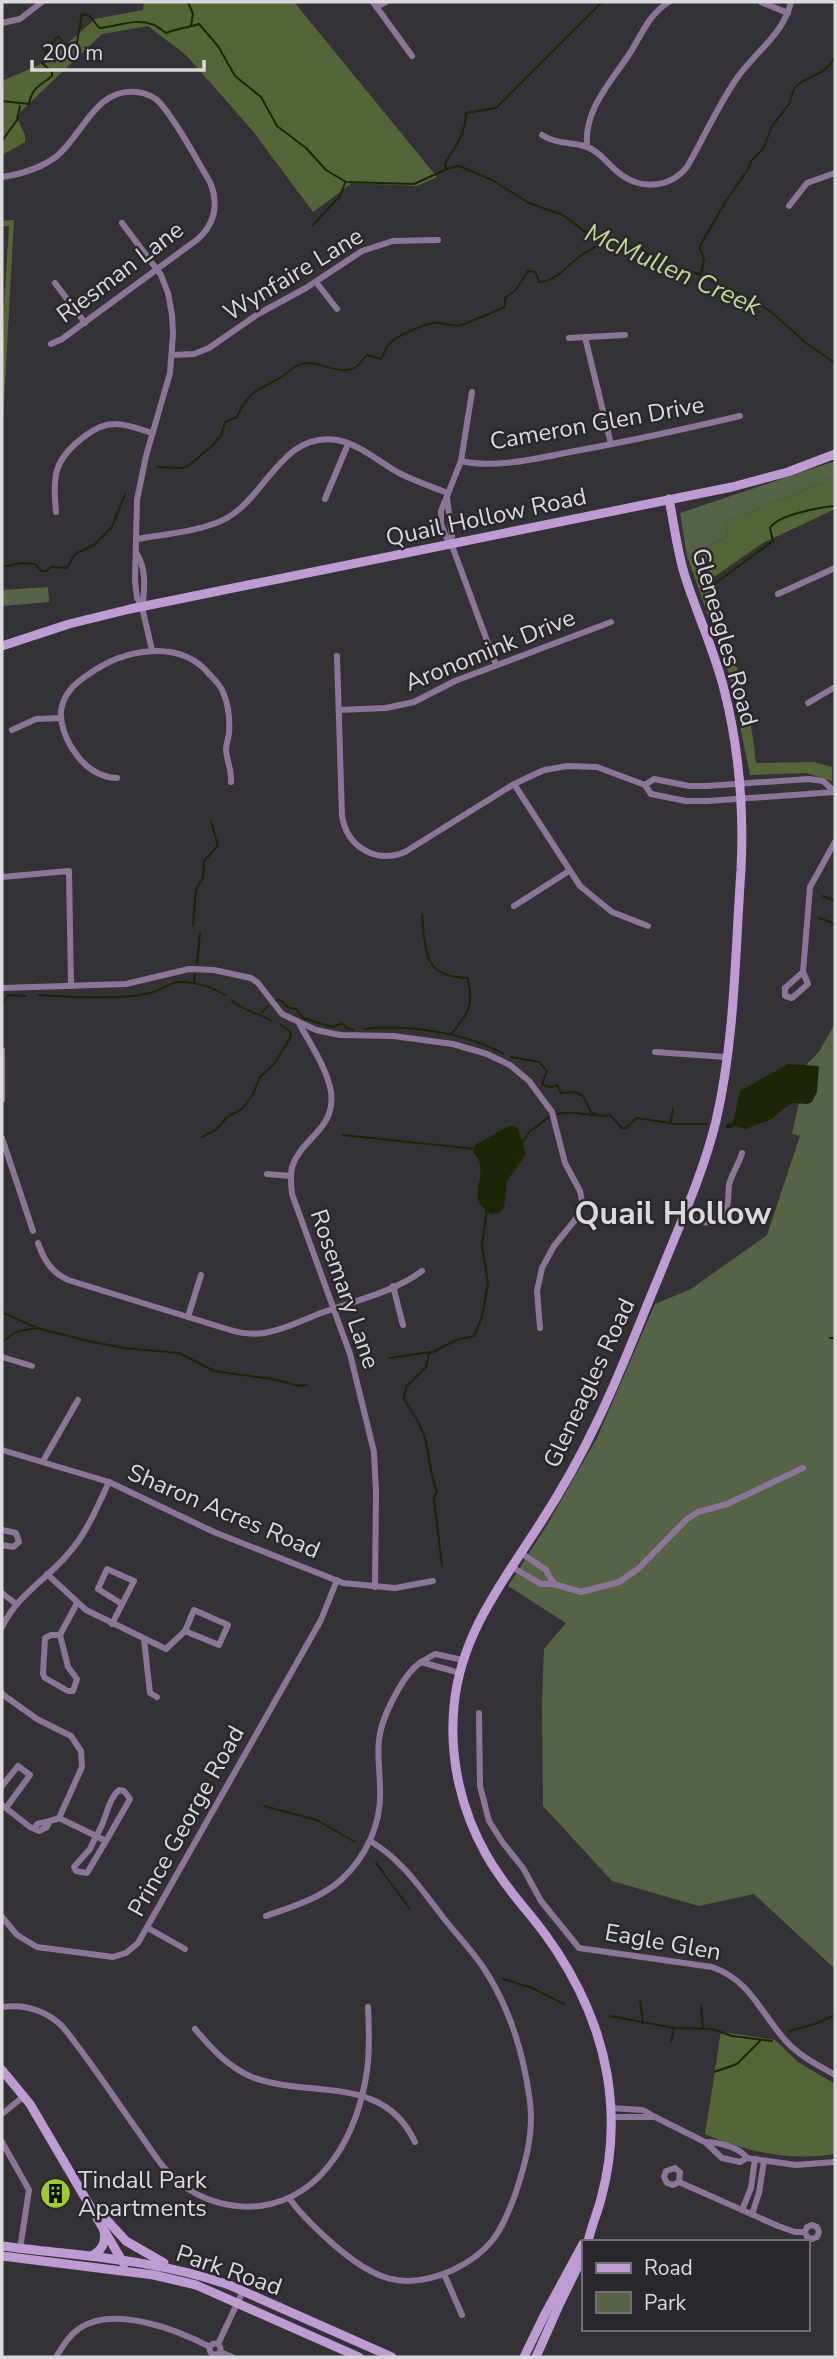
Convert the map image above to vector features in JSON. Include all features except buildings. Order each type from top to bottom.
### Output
[{"type":"street","points":[[2,23],[20,19],[42,2]]},
{"type":"street","points":[[386,2],[375,4],[412,55]]},
{"type":"street","points":[[587,146],[592,113],[603,90],[650,17],[669,2]]},
{"type":"street","points":[[761,2],[788,13]]},
{"type":"street","points":[[542,135],[556,142],[587,146],[627,178],[655,185],[676,179],[687,167],[741,73],[778,33],[791,2]]},
{"type":"street","name":"Riesman Lane","points":[[2,177],[23,173],[55,158],[68,146],[101,102],[125,91],[142,93],[160,103],[211,182],[216,203],[208,230],[85,323],[51,344]]},
{"type":"street","points":[[789,206],[807,183],[835,173]]},
{"type":"street","points":[[122,223],[157,270],[168,292],[172,324],[172,355],[137,500],[137,554],[142,567],[142,607],[152,650]]},
{"type":"street","name":"Wynfaire Lane","points":[[172,355],[201,353],[258,314],[316,282],[354,255],[374,246],[393,241],[438,240]]},
{"type":"street","points":[[316,282],[337,309]]},
{"type":"street","points":[[55,283],[85,323]]},
{"type":"street","points":[[569,338],[625,335]]},
{"type":"street","points":[[585,337],[611,444]]},
{"type":"street","points":[[471,392],[461,461],[448,496],[451,543],[496,665]]},
{"type":"street","name":"Cameron Glen Drive","points":[[461,461],[518,461],[740,416]]},
{"type":"street","points":[[56,512],[55,474],[62,457],[75,443],[94,429],[109,424],[152,433]]},
{"type":"street","points":[[138,538],[220,521],[239,509],[298,448],[321,440],[348,444],[448,496]]},
{"type":"street","points":[[325,499],[348,444]]},
{"type":"street","name":"Quail Hollow Road","points":[[2,646],[69,624],[142,607],[770,477],[835,454]]},
{"type":"street","name":"Gleneagles Road","points":[[586,2240],[607,2172],[610,2112],[607,2074],[599,2043],[576,1983],[554,1947],[495,1868],[469,1819],[456,1770],[454,1707],[463,1660],[480,1618],[567,1479],[594,1428],[683,1217],[710,1143],[720,1099],[726,1057],[742,857],[740,784],[724,689],[684,573],[669,499]]},
{"type":"street","points":[[778,594],[835,568]]},
{"type":"street","name":"Aronomink Drive","points":[[339,710],[398,706],[496,665],[611,622]]},
{"type":"street","points":[[117,778],[100,775],[86,765],[74,751],[64,731],[62,706],[69,691],[87,675],[114,658],[152,650],[169,651],[192,658],[205,668],[223,690],[230,716],[226,751],[232,770],[231,782]]},
{"type":"street","points":[[337,656],[343,823],[351,840],[368,853],[387,856],[405,852],[514,783],[544,770],[583,766],[613,771],[645,785],[651,794],[686,801],[835,792]]},
{"type":"street","points":[[808,703],[835,687]]},
{"type":"street","points":[[12,730],[36,719],[61,718]]},
{"type":"street","points":[[645,785],[654,779],[689,786],[809,779],[823,781],[835,792]]},
{"type":"street","points":[[514,783],[579,886],[599,903],[621,916],[648,926]]},
{"type":"street","points":[[803,972],[785,988],[785,996],[792,998],[807,987],[808,980],[803,972],[810,887],[835,842]]},
{"type":"street","points":[[2,877],[69,871],[71,986]]},
{"type":"street","points":[[514,906],[569,871]]},
{"type":"street","points":[[2,988],[126,984],[189,969],[214,970],[251,978],[282,1014],[299,1023],[340,1035],[417,1038],[470,1048],[499,1059],[515,1069],[545,1102],[555,1121],[565,1163],[580,1191],[582,1201],[579,1215],[550,1252],[542,1268],[537,1291],[540,1328]]},
{"type":"street","points":[[267,1174],[291,1176],[297,1157],[322,1128],[331,1101],[329,1084],[323,1069],[299,1023]]},
{"type":"street","points":[[2,1050],[2,1100]]},
{"type":"street","points":[[655,1052],[726,1057]]},
{"type":"street","points":[[2,1138],[33,1231]]},
{"type":"street","points":[[683,1217],[709,1223],[721,1217],[726,1208],[729,1184],[742,1153]]},
{"type":"street","name":"Rosemary Lane","points":[[291,1176],[293,1199],[354,1370],[374,1452],[375,1587]]},
{"type":"street","points":[[38,1243],[47,1263],[63,1277],[226,1329],[250,1334],[270,1332],[333,1309],[393,1286],[422,1271]]},
{"type":"street","points":[[188,1317],[201,1275]]},
{"type":"street","points":[[393,1286],[403,1325]]},
{"type":"street","points":[[2,1357],[32,1366]]},
{"type":"street","points":[[43,1461],[78,1400]]},
{"type":"street","name":"Sharon Acres Road","points":[[2,1450],[108,1482],[214,1532],[337,1580],[355,1585],[396,1588],[433,1581]]},
{"type":"street","points":[[512,1567],[541,1584],[554,1584],[581,1592],[619,1582],[638,1569],[687,1519],[698,1512],[727,1504],[803,1468]]},
{"type":"street","points":[[2,1627],[16,1604],[34,1584],[66,1557],[80,1539],[108,1482]]},
{"type":"street","points":[[2,1530],[16,1533],[19,1542],[13,1547],[2,1545]]},
{"type":"street","points":[[521,1553],[546,1570],[554,1584]]},
{"type":"street","points":[[112,1624],[134,1581],[107,1569],[98,1589],[122,1604]]},
{"type":"street","points":[[47,1574],[77,1603],[112,1624],[166,1649],[185,1631],[194,1610],[229,1625],[219,1645],[185,1631]]},
{"type":"street","name":"Prince George Road","points":[[2,1917],[17,1935],[32,1945],[106,1957],[121,1955],[133,1949],[148,1928],[321,1620],[337,1580]]},
{"type":"street","points":[[2,1593],[16,1604]]},
{"type":"street","points":[[60,1635],[45,1638],[43,1674],[45,1678],[68,1691],[72,1690],[77,1679],[68,1667],[60,1635],[77,1603]]},
{"type":"street","points":[[144,1639],[150,1693],[157,1697]]},
{"type":"street","points":[[266,1916],[309,1899],[341,1880],[357,1863],[370,1841],[380,1799],[378,1751],[382,1724],[390,1705],[406,1676],[421,1662],[435,1654],[463,1660]]},
{"type":"street","points":[[421,1662],[460,1672]]},
{"type":"street","points":[[2,1694],[37,1719],[66,1733],[79,1746],[82,1755],[82,1767],[59,1818],[49,1823],[44,1821],[35,1829],[4,1807],[30,1775],[18,1766],[2,1786]]},
{"type":"street","name":"Eagle Glen","points":[[479,1713],[480,1786],[489,1821],[523,1868],[541,1901],[579,1948],[712,1967],[730,1973],[797,2053],[835,2075]]},
{"type":"street","points":[[119,1790],[124,1791],[130,1799],[87,1874],[76,1871],[74,1867],[90,1849],[96,1836],[103,1826],[114,1794],[119,1790]]},
{"type":"street","points":[[59,1818],[106,1841]]},
{"type":"street","points":[[289,2198],[308,2222],[350,2259],[372,2273],[391,2280],[420,2281],[444,2274],[484,2251],[497,2236],[506,2221],[522,2174],[530,2139],[527,2083],[510,2020],[496,1989],[481,1965],[396,1858],[370,1841]]},
{"type":"street","points":[[148,1928],[185,1949]]},
{"type":"street","points":[[2,2007],[32,2008],[62,2026],[167,2171],[183,2186],[207,2199],[234,2206],[257,2206],[289,2198],[318,2179],[336,2158],[361,2098],[369,2057],[368,2007]]},
{"type":"street","points":[[195,2028],[216,2053],[254,2077],[278,2084],[328,2089],[383,2105],[405,2123],[415,2142]]},
{"type":"street","points":[[2,2070],[24,2096],[128,2272]]},
{"type":"street","points":[[2,2114],[24,2096]]},
{"type":"street","points":[[610,2112],[656,2117],[705,2142],[722,2158],[740,2162],[751,2159],[796,2165],[835,2162]]},
{"type":"street","points":[[2,2142],[29,2190],[20,2249]]},
{"type":"street","points":[[705,2142],[715,2142],[744,2152],[751,2159],[751,2188],[742,2210]]},
{"type":"street","points":[[752,2214],[759,2193],[764,2161]]},
{"type":"street","points":[[679,2182],[742,2210],[804,2232]]},
{"type":"street","points":[[84,2194],[126,2241],[138,2250],[179,2269]]},
{"type":"street","points":[[90,2257],[104,2245],[105,2234],[101,2223]]},
{"type":"street","name":"Park Road","points":[[2,2246],[179,2269],[243,2291],[392,2357]]},
{"type":"street","name":"Gleneagles Road","points":[[524,2357],[582,2248]]},
{"type":"street","name":"Park Road","points":[[2,2256],[128,2272],[196,2284],[359,2357]]},
{"type":"street","points":[[536,2357],[582,2258]]},
{"type":"street","points":[[444,2274],[462,2315]]},
{"type":"street","points":[[214,2351],[243,2291]]},
{"type":"street","points":[[57,2357],[64,2344],[79,2328],[103,2318],[168,2328],[232,2357]]},
{"type":"green space","points":[[835,461],[835,477],[724,523],[728,536],[687,556],[680,513]]},
{"type":"green space","points":[[48,587],[49,602],[2,606],[2,590]]},
{"type":"green space","points":[[835,1023],[835,1969],[754,1894],[699,1906],[612,1881],[543,1806],[544,1649],[566,1623],[508,1586],[597,1438],[655,1304],[691,1289],[767,1235],[800,1136],[792,1134],[800,1098],[792,1079],[819,1052]]},
{"type":"shaded area","points":[[144,2],[294,2],[437,177],[417,186],[352,183],[313,212],[252,130],[186,55],[148,26],[102,34],[16,116],[25,135],[25,142],[2,155],[2,81],[48,61],[95,19],[143,10]]},
{"type":"shaded area","points":[[14,220],[2,439],[2,341],[9,226],[2,226],[2,221]]},
{"type":"shaded area","points":[[835,477],[835,509],[763,543],[708,581],[744,693],[756,763],[814,762],[832,767],[832,781],[806,773],[750,775],[730,677],[687,556],[728,536],[724,523]]},
{"type":"shaded area","points":[[788,1064],[819,1066],[817,1092],[812,1102],[793,1103],[772,1119],[746,1129],[735,1126],[727,1129],[727,1124],[733,1123],[740,1091]]},
{"type":"shaded area","points":[[509,1126],[518,1128],[526,1154],[507,1181],[504,1208],[499,1213],[491,1214],[479,1202],[480,1168],[479,1160],[473,1152],[475,1145]]},
{"type":"shaded area","points":[[721,2032],[775,2040],[798,2062],[835,2084],[835,2154],[802,2156],[769,2153],[736,2146],[705,2134]]},
{"type":"waterway","name":"McMullen Creek","points":[[188,2],[193,14],[191,26]]},
{"type":"waterway","points":[[446,168],[445,164],[462,134],[466,113],[496,108],[602,2]]},
{"type":"waterway","name":"McMullen Creek","points":[[2,101],[29,104],[34,90],[52,76],[52,72],[42,63],[47,50],[58,36],[65,45],[77,42],[82,14],[90,16],[99,28],[145,22],[166,33],[199,24],[218,46],[235,76],[261,97],[277,126],[306,148],[326,170],[346,182],[414,184],[459,166],[492,180],[529,203],[563,215],[588,234],[618,241],[752,299],[835,363]]},
{"type":"waterway","points":[[701,275],[704,259],[701,244],[751,161],[763,149],[772,126],[789,104],[795,87],[824,70],[835,54]]},
{"type":"waterway","points":[[2,141],[17,120],[20,106]]},
{"type":"waterway","points":[[313,225],[340,196],[345,183]]},
{"type":"waterway","points":[[157,467],[188,466],[221,436],[225,422],[237,417],[250,396],[296,366],[308,363],[345,370],[356,367],[367,355],[381,359],[389,344],[413,330],[435,323],[462,325],[505,307],[505,298],[516,290],[528,271],[535,272],[539,282],[552,279],[602,240]]},
{"type":"waterway","points":[[2,567],[21,563],[35,564],[41,571],[51,567],[67,568],[75,554],[94,545],[112,527],[125,494]]},
{"type":"waterway","points":[[713,585],[773,541],[770,528],[774,523],[800,512],[835,506]]},
{"type":"waterway","points":[[193,926],[196,889],[203,878],[204,861],[218,846],[211,821]]},
{"type":"waterway","points":[[823,896],[835,901]]},
{"type":"waterway","points":[[422,914],[425,942],[431,963],[442,973],[467,978],[470,1001],[462,1020],[452,1033]]},
{"type":"waterway","points":[[819,918],[835,924]]},
{"type":"waterway","points":[[197,964],[200,933]]},
{"type":"waterway","points":[[194,982],[195,973]]},
{"type":"waterway","points":[[39,995],[142,995],[184,982],[203,985],[225,995]]},
{"type":"waterway","points":[[2,1005],[8,995],[26,996]]},
{"type":"waterway","points":[[275,1000],[296,1009],[303,1018],[332,1027],[342,1023],[353,1030]]},
{"type":"waterway","points":[[232,1001],[272,1021]]},
{"type":"waterway","points":[[261,1013],[268,1006]]},
{"type":"waterway","points":[[202,1137],[242,1109],[252,1096],[260,1077],[275,1063],[291,1036],[290,1031],[281,1025]]},
{"type":"waterway","points":[[364,1029],[399,1028],[436,1032],[473,1041],[504,1054]]},
{"type":"waterway","points":[[511,1057],[539,1062],[547,1071],[542,1085],[557,1085],[561,1093],[575,1092],[583,1096],[591,1112],[597,1115]]},
{"type":"waterway","points":[[671,1121],[673,1109]]},
{"type":"waterway","points":[[558,1114],[610,1115],[622,1128],[626,1128],[637,1118],[676,1124],[707,1124]]},
{"type":"waterway","points":[[523,1142],[529,1132],[549,1117]]},
{"type":"waterway","points":[[343,1135],[475,1149]]},
{"type":"waterway","points":[[442,1566],[434,1499],[437,1491],[427,1446],[421,1427],[404,1399],[406,1387],[426,1367],[429,1354],[456,1340],[474,1336],[482,1317],[488,1283],[482,1246],[487,1209]]},
{"type":"waterway","points":[[2,1312],[37,1328],[88,1341],[124,1348],[179,1353],[214,1371],[273,1379],[299,1386],[308,1385]]},
{"type":"waterway","points":[[2,1342],[16,1332],[36,1328]]},
{"type":"waterway","points":[[830,1338],[835,1338]]},
{"type":"waterway","points":[[389,1358],[431,1352]]},
{"type":"waterway","points":[[264,1806],[317,1820],[355,1842]]},
{"type":"waterway","points":[[376,1863],[410,1909]]},
{"type":"waterway","points":[[503,1979],[532,1988],[564,2004]]},
{"type":"waterway","points":[[640,2000],[643,2023]]},
{"type":"waterway","points":[[701,2006],[703,2028]]},
{"type":"waterway","points":[[789,2031],[835,2015]]},
{"type":"waterway","points":[[610,2016],[674,2028],[712,2029],[732,2036],[772,2041]]},
{"type":"waterway","points":[[671,2042],[674,2029]]},
{"type":"waterway","points":[[714,2072],[737,2064],[760,2041]]},
{"type":"place","name":"Tindall Park Apartments","points":[[55,2194]]},
{"type":"district","name":"Quail Hollow","points":[[673,1213]]}]
